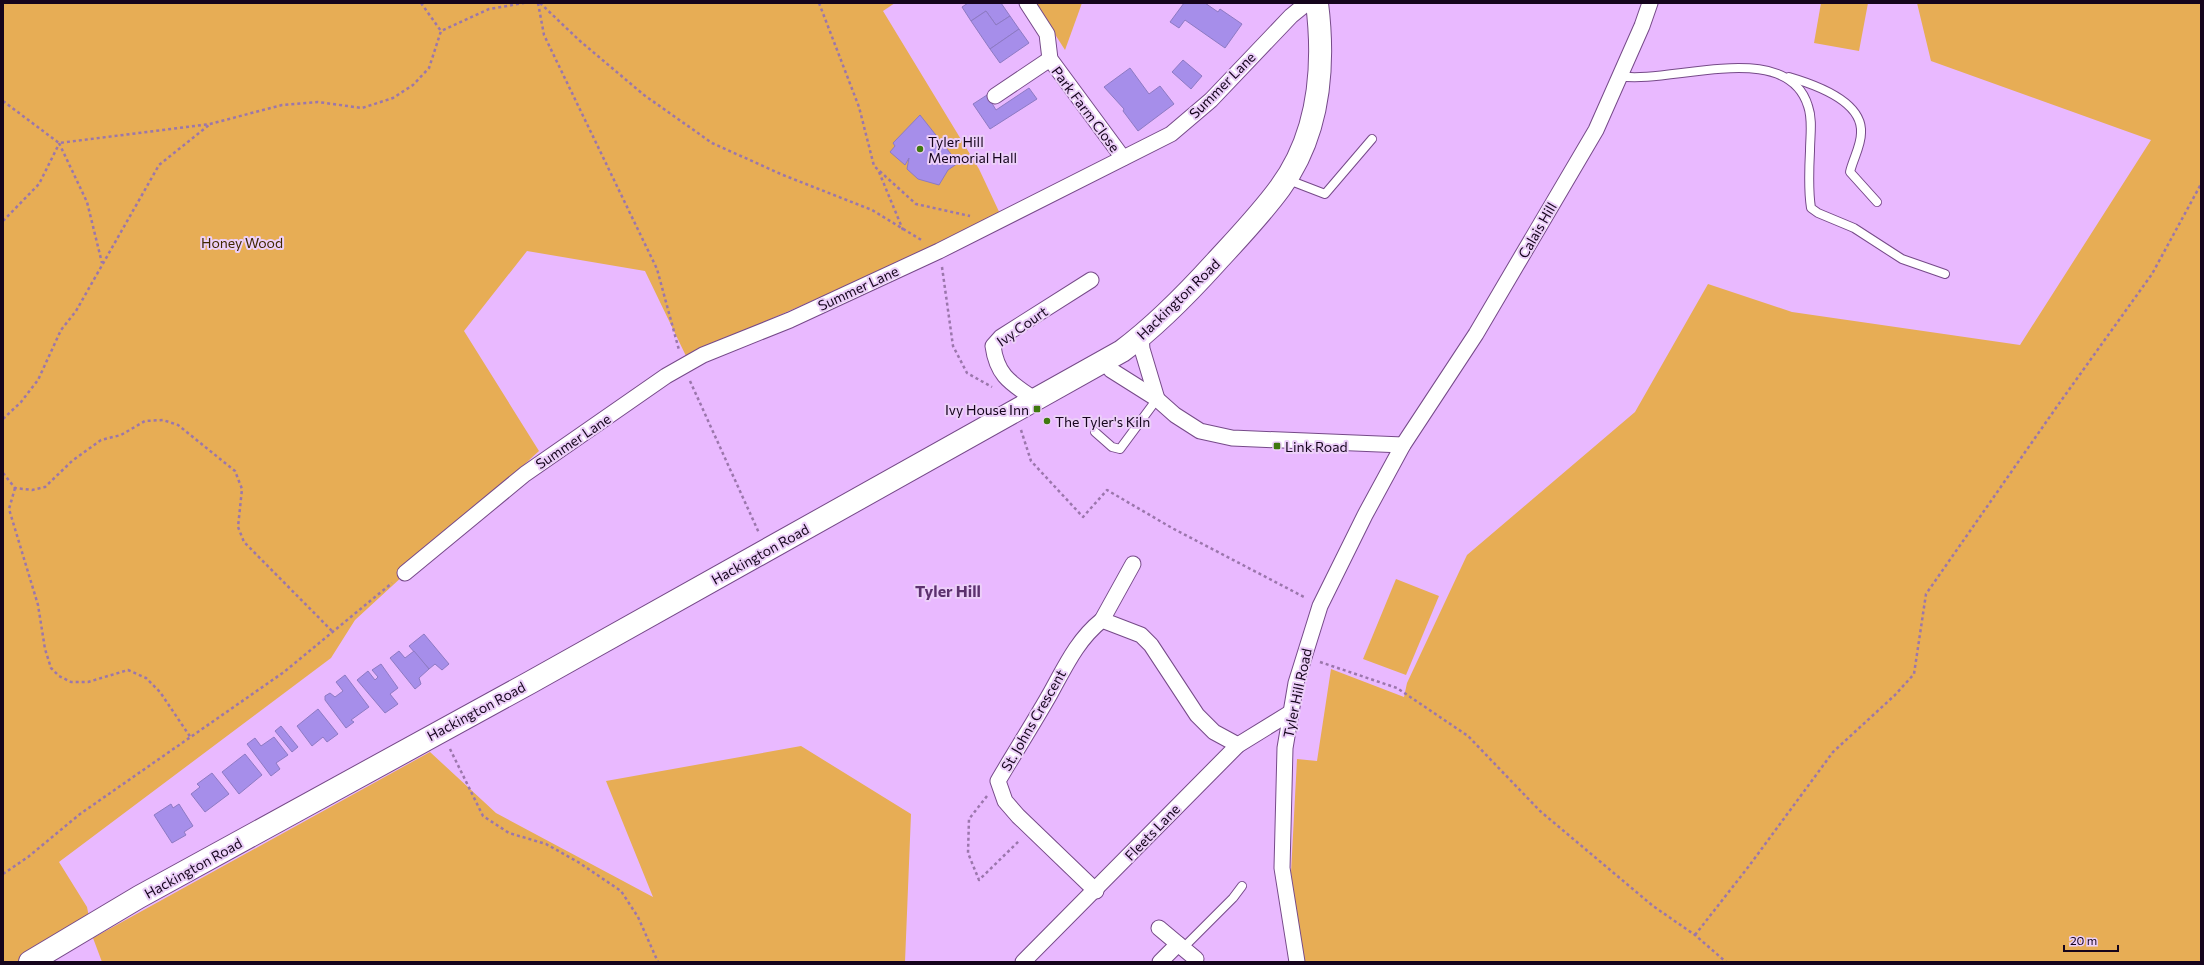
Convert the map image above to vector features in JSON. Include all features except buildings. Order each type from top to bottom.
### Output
[{"type":"street","name":"Park Farm Close","points":[[1027,3],[1047,34],[1050,59],[1123,158]]},
{"type":"street","name":"Summer Lane","points":[[405,573],[525,474],[666,376],[683,366],[703,355],[790,320],[939,251],[1171,134],[1211,100],[1291,16],[1307,3]]},
{"type":"street","name":"Hackington Road","points":[[30,962],[139,897],[766,550],[1104,361],[1141,337],[1180,301],[1241,236],[1286,179],[1297,161],[1313,118],[1320,71],[1321,33],[1317,3]]},
{"type":"street","name":"Calais Hill","points":[[1403,445],[1476,334],[1596,130],[1650,3]]},
{"type":"street","name":"Park Farm Close","points":[[995,96],[1050,59]]},
{"type":"street","name":"Ivy Court","points":[[1034,399],[1004,377],[995,360],[993,346],[1001,337],[1091,280]]},
{"type":"street","points":[[1141,337],[1142,349],[1157,399]]},
{"type":"street","points":[[1104,361],[1111,370],[1157,399],[1175,415],[1200,431],[1232,438],[1403,445]]},
{"type":"street","name":"Tyler Hill Road","points":[[1298,962],[1282,868],[1285,748],[1290,713],[1303,656],[1320,606],[1365,514],[1403,445]]},
{"type":"street","name":"St. Johns Crescent","points":[[1096,891],[1031,829],[1005,801],[998,781],[1050,694],[1072,653],[1102,620],[1133,564]]},
{"type":"street","points":[[1102,620],[1141,635],[1151,645],[1197,714],[1214,732],[1238,745]]},
{"type":"street","name":"Fleets Lane","points":[[1023,962],[1096,891],[1238,745],[1290,713]]},
{"type":"street","points":[[1159,928],[1196,959]]},
{"type":"street","points":[[1160,962],[1181,946]]},
{"type":"lane","points":[[1619,76],[1630,78],[1661,77],[1719,68],[1750,69],[1778,74],[1816,85],[1850,106],[1860,121],[1861,134],[1850,172],[1876,202]]},
{"type":"lane","points":[[1778,74],[1799,87],[1808,105],[1811,120],[1809,179],[1812,208],[1818,213],[1854,228],[1902,259],[1945,274]]},
{"type":"lane","points":[[1286,179],[1325,194],[1372,139]]},
{"type":"lane","points":[[1095,432],[1112,446],[1120,449],[1157,399]]},
{"type":"lane","points":[[1181,946],[1233,898],[1242,886]]},
{"type":"path","points":[[421,3],[441,32]]},
{"type":"path","points":[[59,143],[117,138],[210,124],[282,105],[318,102],[362,108],[393,98],[412,85],[429,68],[441,32],[489,8],[524,3]]},
{"type":"path","points":[[539,3],[580,41],[644,95],[712,143],[783,175],[872,210],[903,230],[878,169]]},
{"type":"path","points":[[539,3],[544,35],[657,269],[683,366],[766,550]]},
{"type":"path","points":[[819,3],[859,107],[874,166],[916,204],[994,222]]},
{"type":"path","points":[[3,101],[59,143],[88,202],[102,264]]},
{"type":"path","points":[[3,419],[21,402],[38,380],[61,330],[76,311],[159,165],[210,124]]},
{"type":"path","points":[[3,221],[39,184],[59,143]]},
{"type":"path","points":[[1695,935],[1749,866],[1833,752],[1895,695],[1914,674],[1926,594],[2058,405],[2152,274],[2201,184]]},
{"type":"path","points":[[939,251],[953,346],[967,374],[994,388]]},
{"type":"path","points":[[3,473],[15,488],[32,490],[45,487],[72,461],[101,440],[121,435],[145,421],[164,420],[178,425],[235,472],[242,489],[238,527],[244,542],[333,632]]},
{"type":"path","points":[[1021,428],[1032,461],[1083,517],[1107,490],[1172,528],[1320,606]]},
{"type":"path","points":[[15,488],[9,509],[38,605],[45,649],[52,668],[58,676],[71,682],[88,682],[128,670],[146,678],[160,692],[191,738]]},
{"type":"path","points":[[3,874],[28,857],[80,814],[284,672],[405,573]]},
{"type":"path","points":[[1303,656],[1397,688],[1468,736],[1540,811],[1653,906],[1695,935],[1726,962]]},
{"type":"path","points":[[440,731],[483,816],[509,833],[546,844],[578,862],[621,891],[638,917],[658,962]]},
{"type":"path","points":[[998,781],[969,819],[968,853],[979,880],[1031,829]]},
{"type":"green space","name":"Honey Wood","points":[[3,3],[895,3],[883,11],[979,169],[1002,218],[686,356],[645,271],[527,251],[464,331],[539,451],[355,620],[331,658],[59,862],[87,907],[89,917],[34,962],[3,962]]},
{"type":"green space","points":[[1035,3],[1082,3],[1065,50]]},
{"type":"green space","points":[[1821,3],[1868,3],[1859,51],[1814,43]]},
{"type":"green space","points":[[1917,3],[2201,3],[2201,962],[1304,962],[1291,873],[1297,759],[1317,761],[1331,669],[1404,697],[1407,683],[1467,555],[1635,412],[1708,284],[1792,312],[2020,345],[2151,140],[1931,61]]},
{"type":"green space","points":[[1396,579],[1439,596],[1406,675],[1363,659]]},
{"type":"green space","points":[[801,746],[911,814],[905,962],[102,962],[93,938],[430,752],[496,813],[653,897],[606,781]]},
{"type":"place","name":"Tyler Hill Memorial Hall","points":[[920,149]]},
{"type":"place","name":"Ivy House Inn","points":[[1037,409]]},
{"type":"place","name":"The Tyler's Kiln","points":[[1047,421]]},
{"type":"place","name":"Link Road","points":[[1277,446]]},
{"type":"district","name":"Tyler Hill","points":[[948,590]]}]
